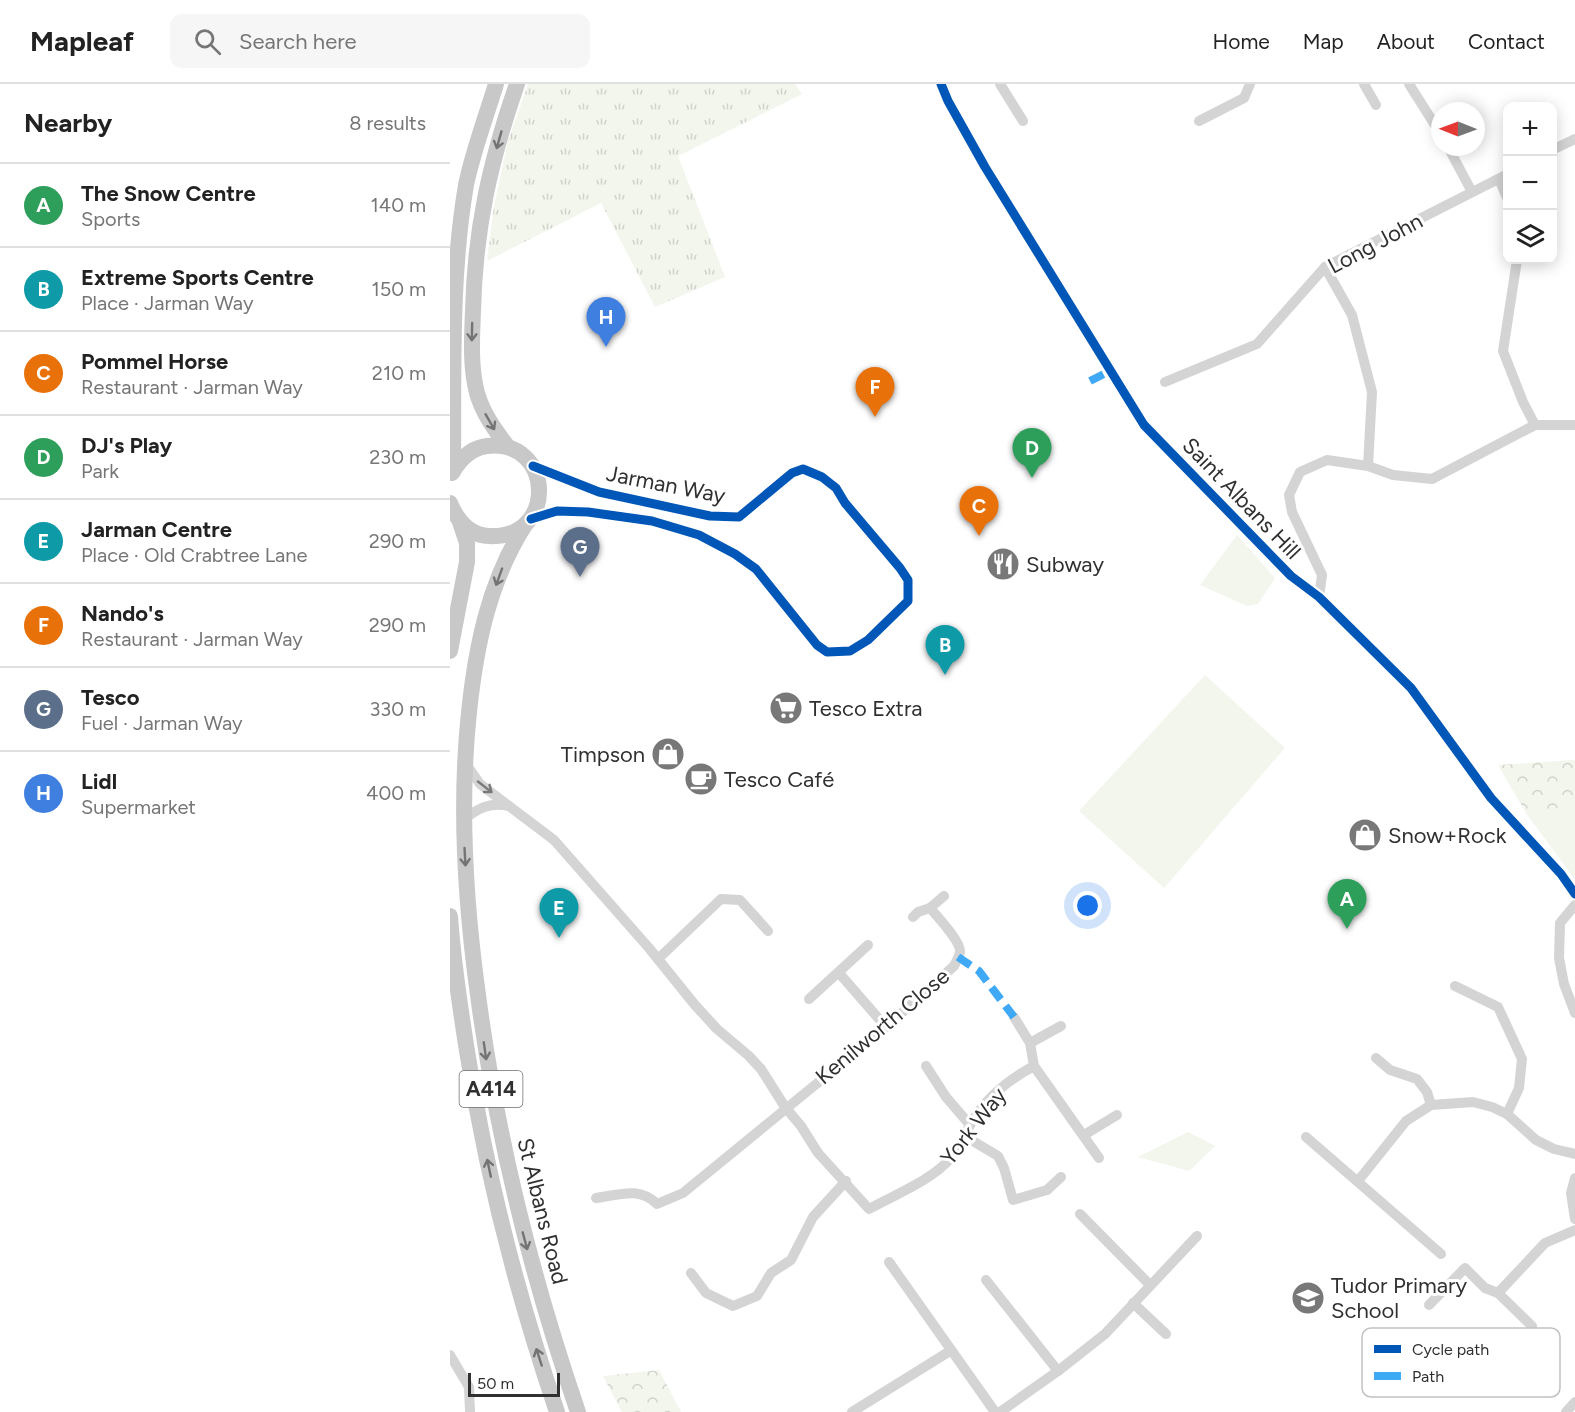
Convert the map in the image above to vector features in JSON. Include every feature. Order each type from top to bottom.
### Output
[{"type":"main road","points":[[450,257],[466,184],[496,84]]},
{"type":"main road","points":[[508,447],[491,426],[477,393],[472,364],[473,290],[483,203],[517,84]]},
{"type":"main road","points":[[452,476],[452,310],[454,272],[466,184]]},
{"type":"main road","points":[[452,476],[460,460],[471,452],[496,445],[508,447],[522,455],[533,466]]},
{"type":"main road","name":"St Albans Road","points":[[533,466],[540,493],[538,506],[506,557],[486,614],[472,687],[465,761],[464,820],[474,964],[490,1084],[499,1132],[533,1272],[578,1412]]},
{"type":"main road","points":[[450,503],[467,543],[466,562],[450,650]]},
{"type":"main road","points":[[460,522],[471,531],[485,536],[499,537],[513,533],[528,522]]},
{"type":"main road","name":"St Albans Road","points":[[450,916],[461,1018],[482,1135],[515,1275],[557,1412]]},
{"type":"street","name":"Saint Albans Hill","points":[[941,84],[985,167],[1144,425],[1291,576],[1319,597],[1411,688],[1491,798],[1561,874],[1575,894]]},
{"type":"street","points":[[1000,84],[1023,121]]},
{"type":"street","points":[[1199,121],[1244,98],[1250,84]]},
{"type":"street","points":[[1364,84],[1376,105]]},
{"type":"street","points":[[1409,84],[1431,119]]},
{"type":"street","points":[[1557,148],[1575,139]]},
{"type":"street","points":[[1453,156],[1472,192]]},
{"type":"street","name":"Long John","points":[[1165,382],[1257,344],[1325,267],[1503,176]]},
{"type":"street","points":[[1516,264],[1503,351],[1523,402],[1535,424]]},
{"type":"street","points":[[1325,267],[1352,315],[1372,392],[1368,466]]},
{"type":"street","points":[[1319,597],[1322,575],[1292,512],[1289,495],[1300,472],[1328,460],[1368,466],[1392,475],[1432,479],[1535,424],[1575,426]]},
{"type":"street","name":"Jarman Way","points":[[528,522],[557,511],[588,512],[652,521],[699,535],[735,554],[756,569],[817,645],[827,652],[850,651],[868,640],[908,601],[908,579],[900,568],[845,503],[836,488],[822,477],[803,469],[792,473],[739,517],[710,516],[599,492],[533,466]]},
{"type":"street","name":"York Way","points":[[465,761],[468,770],[480,784],[554,840],[717,1029],[761,1069],[818,1153],[846,1181],[870,1214],[936,1172],[952,1157],[966,1137],[970,1125],[993,1094],[1004,1084],[1034,1066]]},
{"type":"street","points":[[464,820],[480,808],[490,805],[512,807]]},
{"type":"street","points":[[913,917],[918,912],[930,908],[944,896]]},
{"type":"street","points":[[658,959],[721,899],[740,900],[768,931]]},
{"type":"street","points":[[1575,905],[1560,923],[1559,958],[1564,984],[1575,1013]]},
{"type":"street","name":"Kenilworth Close","points":[[596,1198],[634,1192],[648,1195],[657,1204],[682,1193],[886,1026],[954,966],[958,957],[959,947],[930,908]]},
{"type":"street","points":[[809,999],[839,974],[868,945]]},
{"type":"street","points":[[839,974],[886,1026]]},
{"type":"street","points":[[1455,986],[1498,1007],[1522,1059],[1519,1088],[1508,1114]]},
{"type":"street","points":[[1014,1017],[1030,1043],[1034,1066],[1099,1158]]},
{"type":"street","points":[[1030,1043],[1061,1026]]},
{"type":"street","points":[[1376,1058],[1390,1070],[1417,1079],[1431,1105]]},
{"type":"street","points":[[926,1066],[946,1097],[970,1125]]},
{"type":"street","points":[[1358,1181],[1406,1121],[1431,1105],[1473,1102],[1492,1107],[1508,1114],[1536,1140],[1554,1149],[1575,1154]]},
{"type":"street","points":[[1084,1135],[1118,1115]]},
{"type":"street","points":[[966,1137],[998,1155],[1013,1200],[1047,1190],[1061,1177]]},
{"type":"street","points":[[1306,1137],[1441,1254]]},
{"type":"street","points":[[1575,1178],[1571,1193],[1575,1220]]},
{"type":"street","points":[[691,1273],[706,1293],[733,1305],[756,1296],[771,1273],[790,1260],[813,1217],[846,1181]]},
{"type":"street","points":[[1080,1214],[1150,1285]]},
{"type":"street","points":[[1498,1293],[1545,1243],[1575,1230]]},
{"type":"street","points":[[889,1262],[950,1351],[998,1412],[1058,1371],[1105,1334],[1197,1236]]},
{"type":"street","points":[[1429,1305],[1465,1268],[1485,1288],[1498,1293],[1532,1326]]},
{"type":"street","points":[[986,1280],[1058,1371]]},
{"type":"street","points":[[1133,1303],[1166,1334]]},
{"type":"street","points":[[852,1412],[950,1351]]},
{"type":"street","points":[[450,1355],[469,1387],[470,1412]]},
{"type":"street","points":[[1566,1412],[1575,1401]]},
{"type":"green space","points":[[528,84],[795,84],[802,94],[678,156],[725,277],[655,307],[601,203],[487,261],[494,206],[508,141]]},
{"type":"green space","points":[[1237,535],[1275,578],[1258,604],[1247,606],[1200,585]]},
{"type":"green space","points":[[1205,675],[1285,748],[1164,888],[1079,811]]},
{"type":"green space","points":[[1575,760],[1575,879],[1526,813],[1498,765]]},
{"type":"green space","points":[[1575,805],[1575,879],[1526,813]]},
{"type":"green space","points":[[1188,1132],[1215,1146],[1189,1171],[1138,1157]]},
{"type":"green space","points":[[659,1370],[681,1412],[622,1412],[603,1376]]},
{"type":"marked path","points":[[1090,381],[1110,371]]},
{"type":"marked path","points":[[958,957],[979,971],[1014,1017]]},
{"type":"cycle path","points":[[941,84],[985,167],[1144,425],[1291,576],[1319,597],[1411,688],[1491,798],[1561,874],[1575,894]]},
{"type":"cycle path","points":[[531,519],[557,511],[588,512],[652,521],[699,535],[735,554],[756,569],[817,645],[827,652],[850,651],[868,640],[908,601],[908,580],[900,568],[845,503],[836,488],[822,477],[803,469],[792,473],[739,517],[710,516],[599,492],[533,466]]},
{"type":"place","name":"Lidl","points":[[606,347]]},
{"type":"place","name":"Nando's","points":[[875,417]]},
{"type":"place","name":"DJ's Play","points":[[1032,478]]},
{"type":"place","name":"Pommel Horse","points":[[979,536]]},
{"type":"place","name":"Subway","points":[[1003,564]]},
{"type":"place","name":"Tesco","points":[[580,577]]},
{"type":"place","name":"Extreme Sports Centre","points":[[945,675]]},
{"type":"place","name":"Tesco Extra","points":[[786,708]]},
{"type":"place","name":"Timpson","points":[[668,754]]},
{"type":"place","name":"Tesco Café","points":[[701,779]]},
{"type":"place","name":"Snow+Rock","points":[[1365,835]]},
{"type":"place","name":"The Snow Centre","points":[[1347,929]]},
{"type":"place","name":"Jarman Centre","points":[[559,938]]},
{"type":"place","name":"Tudor Primary School","points":[[1308,1298]]}]
